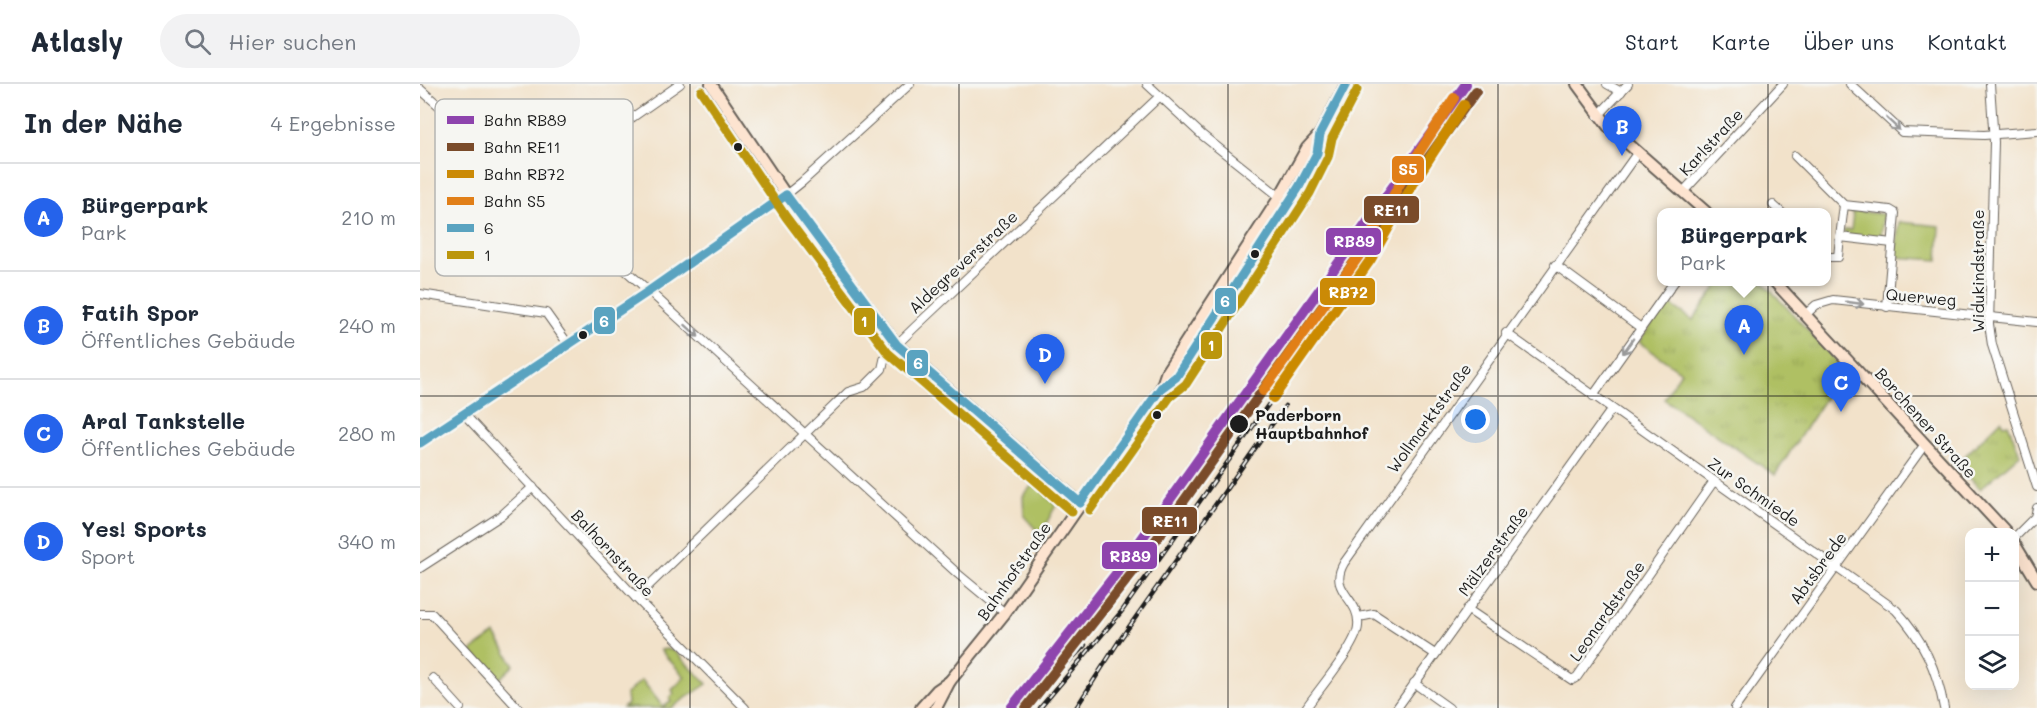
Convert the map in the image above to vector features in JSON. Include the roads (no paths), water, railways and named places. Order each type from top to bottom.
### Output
[{"type":"main road","points":[[711,84],[786,195],[897,345],[1080,503]]},
{"type":"main road","name":"Bahnhofstraße","points":[[936,708],[950,681],[1005,613],[1161,388],[1167,371],[1284,201],[1307,148],[1320,134],[1346,84]]},
{"type":"main road","points":[[1577,84],[1598,116],[1701,208]]},
{"type":"main road","name":"Borchener Straße","points":[[1779,286],[2002,528]]},
{"type":"main road","points":[[2019,551],[2037,580]]},
{"type":"main road","name":"Bahnhofstraße","points":[[921,708],[937,690],[950,681]]},
{"type":"street","points":[[633,117],[680,84]]},
{"type":"street","points":[[420,443],[649,291],[786,195],[910,84]]},
{"type":"street","points":[[1147,84],[1159,97],[1284,201]]},
{"type":"street","points":[[1607,84],[1621,92]]},
{"type":"street","points":[[1598,116],[1628,84]]},
{"type":"street","name":"Karlstraße","points":[[1683,192],[1783,84]]},
{"type":"street","points":[[1850,84],[1902,132],[2037,131]]},
{"type":"street","name":"Widukindstraße","points":[[1990,84],[1993,133],[1988,317],[1992,345],[2036,472],[2037,487]]},
{"type":"street","points":[[420,89],[435,102]]},
{"type":"street","name":"Aldegreverstraße","points":[[636,598],[848,392],[864,387],[882,369],[885,356],[1159,97]]},
{"type":"street","name":"Wollmarktstraße","points":[[1359,616],[1343,591],[1338,573],[1506,333],[1638,152]]},
{"type":"street","points":[[1795,156],[1844,205],[1890,210],[1895,213],[1887,307]]},
{"type":"street","points":[[1773,205],[1776,208]]},
{"type":"street","points":[[1831,257],[1838,257],[1844,205]]},
{"type":"street","points":[[1840,237],[1892,243]]},
{"type":"street","points":[[1555,265],[1641,328]]},
{"type":"street","points":[[632,276],[958,574],[1005,613]]},
{"type":"street","points":[[1593,396],[1671,286]]},
{"type":"street","points":[[420,294],[546,313],[568,344]]},
{"type":"street","name":"Querweg","points":[[1806,314],[1824,302],[1833,300],[2037,322]]},
{"type":"street","name":"Zur Schmiede","points":[[1506,333],[1885,601],[1914,630],[1932,664],[1944,708]]},
{"type":"street","name":"Mälzerstraße","points":[[1397,708],[1612,409]]},
{"type":"street","name":"Balhornstraße","points":[[464,414],[636,598],[745,708]]},
{"type":"street","name":"Abtsbrede","points":[[1734,708],[1925,444]]},
{"type":"street","name":"Leonardstraße","points":[[1467,609],[1572,680],[1590,659],[1714,481]]},
{"type":"street","points":[[420,568],[502,515],[533,487]]},
{"type":"street","points":[[2019,533],[2035,517],[2037,508]]},
{"type":"street","points":[[420,614],[432,614],[518,708]]},
{"type":"street","points":[[1306,708],[1356,637],[1359,616],[1374,614],[1435,654]]},
{"type":"street","points":[[433,678],[460,708]]},
{"type":"street","points":[[1414,683],[1449,708]]},
{"type":"railway","points":[[1389,215],[1459,113]]},
{"type":"railway","points":[[1040,708],[1122,611],[1273,398]]},
{"type":"railway","points":[[1076,708],[1119,641],[1285,406]]},
{"type":"railway","points":[[1025,708],[1085,645]]},
{"type":"rail line","name":"RB89","points":[[1011,708],[1126,561],[1466,84]]},
{"type":"rail line","name":"RE11","points":[[1026,708],[1136,568],[1476,91]]},
{"type":"rail line","name":"S5","points":[[1263,391],[1361,253],[1406,173],[1454,98]]},
{"type":"rail line","name":"RB72","points":[[1273,398],[1371,259],[1416,179],[1464,105]]},
{"type":"place","name":"Fatih Spor","points":[[1622,156]]},
{"type":"place","name":"Bürgerpark","points":[[1744,355]]},
{"type":"place","name":"Yes! Sports","points":[[1045,384]]},
{"type":"place","name":"Aral Tankstelle","points":[[1841,412]]},
{"type":"place","name":"Paderborn Hauptbahnhof","points":[[1239,424]]}]
